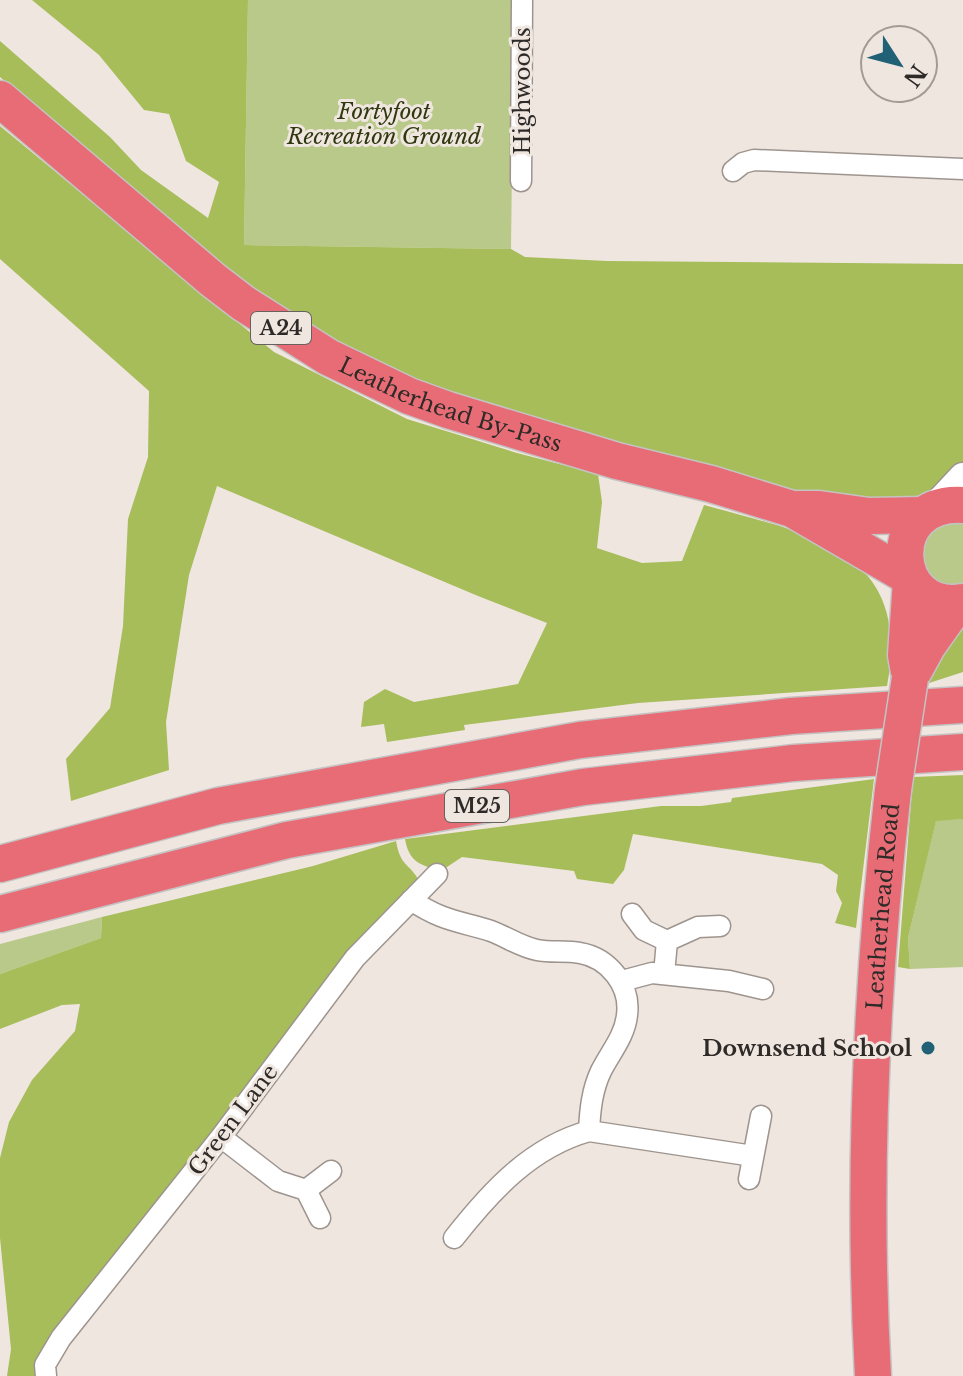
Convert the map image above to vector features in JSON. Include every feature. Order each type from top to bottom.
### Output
[{"type":"highway","name":"Leatherhead By-Pass","points":[[0,99],[213,280],[243,303],[328,357],[409,396],[448,410],[792,509],[910,578],[931,598],[944,603],[960,603]]},
{"type":"highway","name":"Leatherhead By-Pass","points":[[792,509],[819,509],[869,516],[940,509]]},
{"type":"highway","name":"Leatherhead Road","points":[[873,1376],[867,1264],[869,1109],[875,974],[893,790],[910,678],[906,655],[910,578],[904,560],[905,543],[911,528],[940,509]]},
{"type":"highway","name":"Leatherhead Road","points":[[910,678],[928,645],[960,603]]},
{"type":"highway","name":"M25","points":[[0,864],[218,806],[580,740],[791,716],[963,705]]},
{"type":"highway","name":"M25","points":[[0,914],[287,840],[583,787],[793,763],[963,752]]},
{"type":"main road","points":[[940,509],[963,477]]},
{"type":"street","name":"Highwoods","points":[[521,181],[522,0]]},
{"type":"street","points":[[733,171],[743,163],[754,160],[963,169]]},
{"type":"street","name":"Green Lane","points":[[46,1376],[45,1365],[61,1338],[221,1137],[355,958],[437,874]]},
{"type":"street","points":[[411,900],[444,919],[491,932],[535,950],[594,956],[622,981],[627,997],[627,1016],[593,1091],[589,1131]]},
{"type":"street","points":[[632,914],[644,930],[667,941],[698,927],[720,926]]},
{"type":"street","points":[[664,974],[667,941]]},
{"type":"street","points":[[622,981],[652,973],[729,981],[763,989]]},
{"type":"street","points":[[749,1179],[761,1116]]},
{"type":"street","points":[[454,1238],[476,1210],[525,1163],[569,1137],[589,1131],[753,1156]]},
{"type":"street","points":[[221,1137],[278,1181],[306,1190],[320,1218]]},
{"type":"street","points":[[306,1190],[331,1171]]},
{"type":"green space","points":[[32,0],[248,0],[244,245],[511,249],[525,257],[607,261],[963,264],[963,467],[933,489],[911,499],[822,498],[708,469],[411,382],[318,334],[223,270],[0,77],[0,41],[110,137],[141,170],[208,218],[219,182],[186,161],[169,114],[144,110],[99,55]]},
{"type":"green space","name":"Fortyfoot Recreation Ground","points":[[248,0],[514,0],[511,249],[244,245]]},
{"type":"green space","points":[[0,126],[274,352],[407,419],[598,474],[602,502],[597,548],[642,563],[682,561],[704,505],[780,526],[844,555],[868,576],[884,604],[891,640],[887,686],[638,703],[464,725],[465,730],[387,742],[384,724],[361,727],[364,702],[385,689],[414,702],[518,684],[547,623],[217,486],[189,575],[166,722],[169,770],[71,801],[66,759],[110,708],[123,626],[128,519],[148,457],[149,391],[0,259]]},
{"type":"green space","points":[[963,519],[963,588],[960,589],[926,578],[919,543],[928,527]]},
{"type":"green space","points":[[963,629],[963,672],[926,684],[953,635]]},
{"type":"green space","points":[[963,775],[963,819],[936,821],[908,938],[910,969],[898,967],[913,777]]},
{"type":"green space","points":[[874,779],[856,928],[835,923],[842,903],[836,891],[838,875],[822,864],[633,834],[624,870],[613,884],[577,879],[574,871],[462,857],[441,871],[413,858],[405,839],[661,806],[701,806],[731,802],[732,798]]},
{"type":"green space","points":[[963,819],[963,967],[910,969],[908,938],[936,820]]},
{"type":"green space","points":[[396,841],[403,860],[420,882],[37,1376],[7,1376],[11,1349],[0,1238],[0,1158],[9,1122],[32,1080],[75,1031],[80,1004],[62,1005],[0,1029],[0,974],[101,938],[102,917],[313,866]]},
{"type":"green space","points":[[102,917],[101,938],[0,974],[0,944]]},
{"type":"place","name":"Downsend School","points":[[928,1048]]}]
